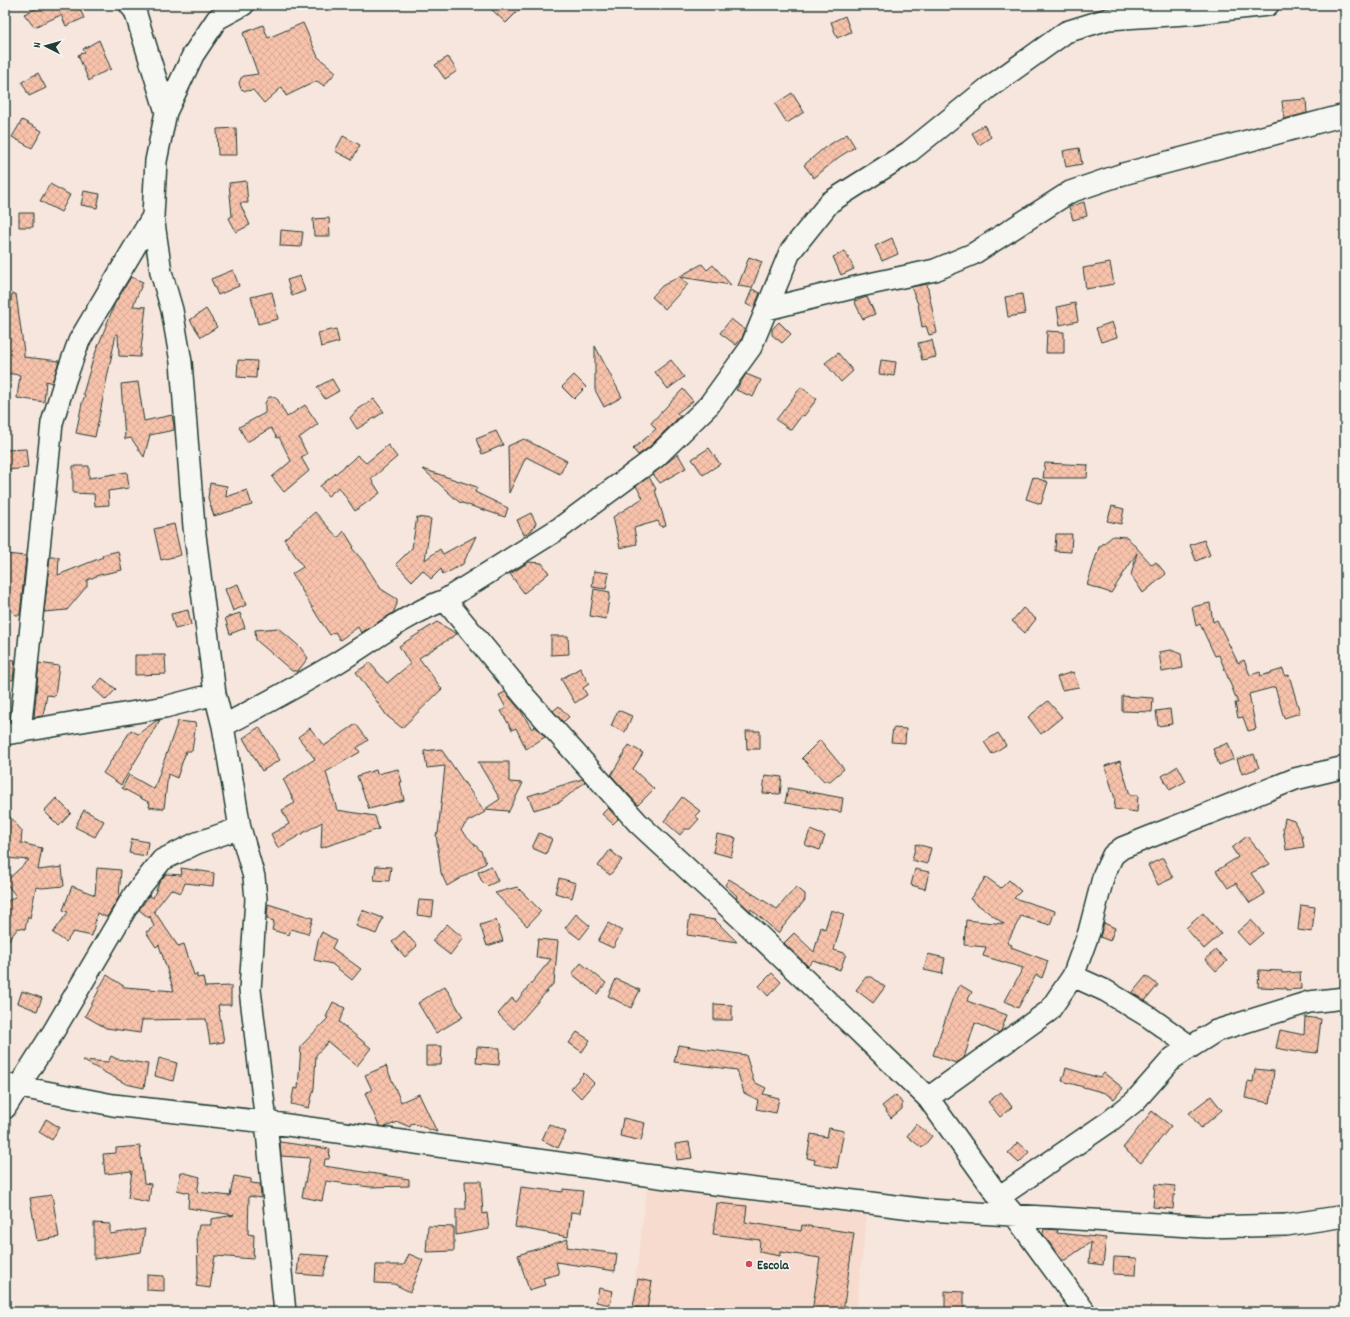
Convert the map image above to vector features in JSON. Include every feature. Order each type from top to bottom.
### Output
[{"type":"street","points":[[243,5],[217,19],[192,55],[166,112],[156,161],[152,216],[161,272],[172,310],[181,362],[194,527],[215,694],[223,726],[240,828],[254,877],[256,899],[250,990],[266,1122],[285,1312]]},
{"type":"street","points":[[223,726],[335,664],[390,628],[428,606],[445,600],[560,528],[656,457],[709,405],[751,347],[790,252],[830,202],[910,152],[988,88],[1066,32],[1108,19],[1186,14],[1268,5]]},
{"type":"street","points":[[133,7],[166,112]]},
{"type":"street","points":[[767,309],[860,286],[936,270],[973,254],[1070,192],[1123,174],[1345,115]]},
{"type":"street","points":[[152,216],[79,341],[52,423],[12,733],[166,707],[215,694]]},
{"type":"street","points":[[445,600],[525,697],[638,823],[750,927],[928,1098],[999,1197],[1015,1216],[1085,1312]]},
{"type":"street","points":[[928,1098],[1049,1011],[1073,976],[1089,932],[1104,874],[1113,855],[1122,848],[1295,779],[1345,768]]},
{"type":"street","points":[[5,1108],[12,1085],[52,1034],[134,895],[162,860],[197,843],[240,828]]},
{"type":"street","points":[[1073,976],[1106,991],[1149,1017],[1191,1047]]},
{"type":"street","points":[[999,1197],[1110,1121],[1135,1101],[1173,1058],[1216,1031],[1309,1002],[1345,998]]},
{"type":"street","points":[[12,1085],[113,1105],[266,1122],[674,1179],[928,1210],[1206,1227],[1286,1225],[1345,1216]]},
{"type":"shaded area","name":"Escola","points":[[647,1188],[867,1215],[856,1312],[631,1312]]},
{"type":"building","points":[[45,5],[83,5],[79,7],[84,18],[66,26],[61,15],[34,27],[24,14]]},
{"type":"building","points":[[487,5],[524,5],[506,23]]},
{"type":"building","points":[[845,16],[851,32],[837,38],[831,22]]},
{"type":"building","points":[[303,23],[318,57],[336,72],[324,86],[317,81],[286,96],[282,87],[264,103],[253,90],[246,91],[241,89],[239,83],[241,78],[244,76],[258,74],[243,33],[263,25],[268,38]]},
{"type":"building","points":[[99,40],[111,69],[97,75],[89,81],[78,55],[85,52],[83,49]]},
{"type":"building","points":[[448,57],[457,71],[445,79],[435,65]]},
{"type":"building","points":[[38,73],[46,88],[29,96],[22,82]]},
{"type":"building","points":[[792,93],[804,112],[787,123],[775,104]]},
{"type":"building","points":[[1306,99],[1307,113],[1284,119],[1282,101]]},
{"type":"building","points":[[22,120],[42,131],[32,148],[12,137]]},
{"type":"building","points":[[984,125],[991,137],[979,145],[972,133]]},
{"type":"building","points":[[236,128],[237,155],[218,155],[217,129]]},
{"type":"building","points":[[847,134],[855,147],[839,157],[814,178],[804,165],[824,148]]},
{"type":"building","points":[[343,136],[360,145],[352,160],[335,151]]},
{"type":"building","points":[[1079,148],[1082,164],[1066,167],[1063,151]]},
{"type":"building","points":[[246,181],[248,203],[240,203],[250,225],[236,232],[229,218],[232,216],[229,183]]},
{"type":"building","points":[[50,184],[70,195],[61,212],[40,201]]},
{"type":"building","points":[[84,191],[100,194],[97,208],[81,205]]},
{"type":"building","points":[[1084,202],[1087,216],[1073,220],[1069,207]]},
{"type":"building","points":[[19,213],[33,213],[33,227],[19,227]]},
{"type":"building","points":[[329,218],[330,236],[314,236],[313,219]]},
{"type":"building","points":[[281,230],[303,232],[301,247],[280,246]]},
{"type":"building","points":[[892,238],[898,254],[882,261],[875,246]]},
{"type":"building","points":[[845,251],[854,269],[841,275],[833,257]]},
{"type":"building","points":[[749,257],[762,262],[752,288],[738,286]]},
{"type":"building","points":[[1110,263],[1114,284],[1086,289],[1083,268]]},
{"type":"building","points":[[702,264],[707,270],[713,265],[731,285],[680,277],[688,284],[665,309],[652,297],[662,286]]},
{"type":"building","points":[[233,270],[239,286],[218,295],[211,279]]},
{"type":"building","points":[[300,276],[305,291],[292,296],[287,280]]},
{"type":"building","points":[[131,277],[143,282],[133,306],[146,307],[140,357],[119,356],[118,334],[116,334],[95,437],[76,433],[85,395],[83,394],[93,359],[115,303]]},
{"type":"building","points":[[927,284],[937,333],[929,335],[926,326],[922,327],[918,304],[911,287]]},
{"type":"building","points":[[752,289],[760,293],[754,308],[746,304]]},
{"type":"building","points":[[272,292],[278,319],[258,324],[251,297]]},
{"type":"building","points":[[12,294],[16,294],[24,357],[59,361],[52,383],[46,381],[44,402],[17,398],[20,375],[5,373],[5,346],[8,325],[5,326],[5,307],[10,306]]},
{"type":"building","points":[[1022,294],[1025,314],[1008,317],[1005,297]]},
{"type":"building","points":[[867,297],[875,314],[863,319],[854,301]]},
{"type":"building","points":[[1075,303],[1078,321],[1060,325],[1057,307]]},
{"type":"building","points":[[206,309],[217,327],[201,337],[190,320]]},
{"type":"building","points":[[731,319],[745,330],[742,338],[736,345],[720,333]]},
{"type":"building","points":[[779,322],[791,334],[782,343],[772,335],[772,329]]},
{"type":"building","points":[[1112,322],[1117,337],[1101,342],[1096,328]]},
{"type":"building","points":[[336,329],[339,342],[321,347],[318,333]]},
{"type":"building","points":[[1047,331],[1064,332],[1064,353],[1046,353]]},
{"type":"building","points":[[932,340],[936,357],[922,360],[918,343]]},
{"type":"building","points":[[595,346],[622,397],[604,407],[595,390]]},
{"type":"building","points":[[838,353],[853,371],[841,382],[825,363]]},
{"type":"building","points":[[238,360],[257,361],[256,378],[237,377]]},
{"type":"building","points":[[671,360],[684,377],[668,389],[655,372]]},
{"type":"building","points":[[881,360],[896,362],[894,376],[879,374]]},
{"type":"building","points":[[746,374],[761,380],[753,397],[736,390]]},
{"type":"building","points":[[574,375],[586,387],[574,399],[562,387]]},
{"type":"building","points":[[332,379],[339,391],[325,399],[317,387]]},
{"type":"building","points":[[138,382],[144,421],[172,415],[174,426],[174,430],[150,435],[144,457],[131,438],[125,439],[121,384]]},
{"type":"building","points":[[801,387],[817,399],[804,416],[802,415],[791,430],[776,420]]},
{"type":"building","points":[[683,389],[693,401],[677,413],[680,416],[648,448],[638,455],[633,449],[656,429],[651,423]]},
{"type":"building","points":[[269,397],[274,397],[278,400],[287,417],[305,405],[318,424],[299,438],[307,454],[301,457],[309,471],[284,492],[272,477],[291,461],[279,437],[277,438],[271,428],[247,442],[239,427],[265,413],[265,403]]},
{"type":"building","points":[[374,399],[384,412],[357,429],[350,418],[357,410]]},
{"type":"building","points":[[496,431],[503,445],[482,454],[476,439]]},
{"type":"building","points":[[524,439],[567,461],[560,474],[526,457],[509,493],[508,446]]},
{"type":"building","points":[[388,445],[397,457],[371,479],[380,493],[355,511],[339,487],[328,496],[320,486],[357,455],[366,463]]},
{"type":"building","points":[[709,448],[720,464],[703,475],[692,459]]},
{"type":"building","points":[[26,449],[28,468],[7,470],[6,450]]},
{"type":"building","points":[[678,454],[686,468],[660,483],[653,474]]},
{"type":"building","points":[[1045,463],[1088,465],[1087,478],[1043,478]]},
{"type":"building","points":[[73,466],[89,466],[89,478],[127,472],[129,488],[108,491],[109,505],[95,506],[94,494],[73,493]]},
{"type":"building","points":[[423,469],[477,487],[475,492],[508,508],[505,517],[459,502]]},
{"type":"building","points":[[649,477],[656,489],[655,490],[666,525],[661,527],[658,521],[634,528],[637,544],[620,548],[613,517],[643,498],[636,486]]},
{"type":"building","points":[[1033,477],[1048,482],[1041,504],[1026,499]]},
{"type":"building","points":[[210,483],[227,486],[226,497],[247,490],[252,505],[214,516],[208,498]]},
{"type":"building","points":[[1112,506],[1124,509],[1121,524],[1107,521]]},
{"type":"building","points":[[315,512],[338,538],[344,531],[354,547],[352,548],[363,561],[381,589],[397,599],[397,604],[393,613],[361,633],[358,627],[340,640],[335,632],[330,635],[292,574],[303,567],[284,539]]},
{"type":"building","points":[[531,513],[536,523],[532,530],[524,535],[517,520]]},
{"type":"building","points":[[417,517],[431,519],[425,560],[440,549],[443,554],[476,536],[463,564],[443,575],[441,569],[431,579],[423,570],[412,581],[396,564],[412,548]]},
{"type":"building","points":[[174,524],[181,555],[161,560],[154,529]]},
{"type":"building","points":[[1056,534],[1072,534],[1071,552],[1055,551]]},
{"type":"building","points":[[1113,536],[1127,537],[1152,565],[1156,562],[1166,574],[1143,593],[1131,575],[1137,553],[1111,593],[1087,585],[1099,547]]},
{"type":"building","points":[[1204,540],[1210,555],[1196,561],[1190,545]]},
{"type":"building","points":[[118,551],[122,570],[99,575],[87,580],[87,586],[67,610],[44,612],[50,557],[59,557],[58,575],[103,557],[102,555]]},
{"type":"building","points":[[5,554],[26,556],[20,615],[16,615],[5,605]]},
{"type":"building","points":[[529,562],[542,563],[549,573],[524,593],[510,574]]},
{"type":"building","points":[[594,571],[609,573],[606,589],[592,587]]},
{"type":"building","points":[[238,584],[246,605],[233,611],[225,589]]},
{"type":"building","points":[[594,589],[610,592],[606,619],[590,616]]},
{"type":"building","points":[[1210,603],[1213,622],[1217,620],[1238,663],[1244,660],[1250,675],[1260,672],[1261,676],[1283,669],[1285,676],[1289,675],[1300,713],[1284,718],[1275,687],[1249,694],[1256,729],[1248,731],[1243,717],[1238,718],[1235,703],[1238,703],[1219,655],[1215,656],[1200,624],[1196,626],[1192,607]]},
{"type":"building","points":[[1023,608],[1036,619],[1025,633],[1012,621]]},
{"type":"building","points":[[188,610],[191,625],[175,629],[171,614]]},
{"type":"building","points":[[240,613],[245,628],[230,634],[225,618]]},
{"type":"building","points":[[437,622],[457,634],[419,658],[442,689],[402,728],[387,716],[356,672],[370,663],[387,683],[410,664],[399,646]]},
{"type":"building","points":[[278,628],[300,647],[308,658],[298,671],[292,671],[256,640],[255,630]]},
{"type":"building","points":[[551,636],[568,636],[569,654],[551,655]]},
{"type":"building","points":[[1171,650],[1181,654],[1183,668],[1162,672],[1159,652]]},
{"type":"building","points":[[135,655],[165,655],[166,674],[135,675]]},
{"type":"building","points":[[5,659],[15,660],[13,680],[5,679]]},
{"type":"building","points":[[39,663],[59,666],[55,696],[47,695],[43,716],[34,717]]},
{"type":"building","points":[[580,668],[589,684],[583,688],[587,695],[575,703],[561,679]]},
{"type":"building","points":[[1073,672],[1079,687],[1062,690],[1057,677]]},
{"type":"building","points":[[102,678],[116,689],[106,700],[93,688]]},
{"type":"building","points":[[505,692],[521,711],[532,729],[535,726],[545,737],[526,749],[516,728],[512,730],[501,711],[506,708],[499,695]]},
{"type":"building","points":[[1122,696],[1153,698],[1152,712],[1122,711]]},
{"type":"building","points":[[1048,701],[1062,717],[1041,734],[1028,717]]},
{"type":"building","points":[[559,706],[569,717],[563,722],[553,711]]},
{"type":"building","points":[[1170,709],[1172,724],[1158,726],[1156,711]]},
{"type":"building","points":[[618,710],[632,716],[625,732],[611,726]]},
{"type":"building","points":[[160,720],[121,785],[103,773],[131,730],[138,734],[156,721]]},
{"type":"building","points":[[178,721],[196,723],[192,751],[186,751],[177,778],[168,774],[164,809],[149,807],[150,803],[122,788],[129,775],[154,789]]},
{"type":"building","points":[[356,724],[368,740],[357,748],[360,752],[326,772],[337,810],[375,816],[379,829],[321,848],[322,822],[278,848],[271,834],[289,824],[282,810],[295,803],[283,779],[315,759],[298,737],[310,728],[324,746]]},
{"type":"building","points":[[259,727],[280,760],[262,771],[243,738]]},
{"type":"building","points":[[893,728],[906,729],[905,743],[891,742]]},
{"type":"building","points":[[746,731],[760,731],[760,749],[747,749]]},
{"type":"building","points":[[998,733],[1006,745],[992,754],[984,742]]},
{"type":"building","points":[[820,740],[844,769],[830,781],[824,781],[802,758]]},
{"type":"building","points":[[1228,743],[1234,759],[1219,765],[1213,749]]},
{"type":"building","points":[[629,745],[643,753],[633,769],[654,789],[638,805],[611,775]]},
{"type":"building","points":[[441,749],[485,812],[467,822],[461,830],[481,851],[486,863],[447,886],[441,873],[436,834],[438,833],[445,766],[427,768],[424,751]]},
{"type":"building","points":[[1254,754],[1259,768],[1242,774],[1237,759]]},
{"type":"building","points":[[1120,761],[1130,795],[1138,795],[1137,812],[1114,809],[1115,799],[1105,766]]},
{"type":"building","points":[[478,762],[509,762],[509,782],[523,783],[508,813],[508,811],[485,809],[500,799]]},
{"type":"building","points":[[1178,766],[1186,781],[1170,790],[1162,776]]},
{"type":"building","points":[[398,769],[402,782],[400,782],[404,800],[369,809],[357,776],[376,770],[377,774]]},
{"type":"building","points":[[765,775],[782,777],[780,794],[763,793]]},
{"type":"building","points":[[582,779],[585,782],[560,802],[534,810],[528,796]]},
{"type":"building","points":[[788,788],[843,798],[841,812],[785,803]]},
{"type":"building","points":[[682,797],[700,811],[695,816],[699,819],[690,829],[685,829],[680,835],[664,821]]},
{"type":"building","points":[[56,798],[71,813],[59,826],[44,811]]},
{"type":"building","points":[[608,808],[618,819],[613,824],[602,814]]},
{"type":"building","points":[[84,810],[104,821],[95,837],[75,827]]},
{"type":"building","points":[[5,811],[22,831],[21,843],[42,848],[38,870],[62,867],[64,886],[42,888],[36,887],[30,918],[28,916],[25,929],[18,928],[5,945],[5,903],[16,896],[5,882],[29,860],[5,858]]},
{"type":"building","points":[[1285,818],[1294,821],[1302,836],[1304,847],[1286,850],[1283,829]]},
{"type":"building","points":[[810,830],[825,836],[820,850],[805,845]]},
{"type":"building","points":[[539,833],[552,839],[546,854],[532,848]]},
{"type":"building","points":[[717,834],[736,838],[731,857],[713,852]]},
{"type":"building","points":[[1247,836],[1270,864],[1251,873],[1265,894],[1250,903],[1236,883],[1228,888],[1216,871],[1238,857],[1232,848]]},
{"type":"building","points":[[132,839],[148,842],[146,856],[129,853]]},
{"type":"building","points":[[916,844],[931,848],[927,864],[912,860]]},
{"type":"building","points":[[610,850],[622,860],[610,875],[598,866]]},
{"type":"building","points":[[1163,858],[1173,878],[1158,885],[1148,865]]},
{"type":"building","points":[[376,866],[391,867],[389,881],[374,880]]},
{"type":"building","points":[[491,866],[498,881],[487,886],[481,880],[478,872]]},
{"type":"building","points":[[97,868],[121,870],[119,897],[107,917],[97,913],[92,936],[73,932],[66,942],[53,933],[68,912],[63,910],[72,886],[95,895]]},
{"type":"building","points":[[181,868],[214,873],[213,886],[185,883],[181,893],[171,889],[154,911],[178,946],[184,944],[194,975],[197,974],[197,978],[203,977],[205,987],[231,986],[231,1005],[218,1005],[224,1042],[210,1044],[206,1019],[142,1020],[140,1033],[106,1028],[85,1016],[107,975],[125,987],[174,991],[159,945],[156,947],[146,932],[154,927],[150,916],[149,918],[139,910],[149,895],[153,898],[159,883],[166,874],[182,875]]},
{"type":"building","points":[[915,869],[929,872],[925,889],[911,885]]},
{"type":"building","points":[[986,877],[1001,888],[1009,880],[1021,891],[1014,898],[1055,911],[1050,925],[1021,916],[1007,943],[1012,945],[1011,947],[1048,961],[1042,978],[1036,975],[1018,1008],[1005,1001],[1023,968],[983,956],[986,947],[964,945],[966,920],[1004,924],[970,899]]},
{"type":"building","points":[[559,878],[576,883],[572,898],[555,893]]},
{"type":"building","points":[[729,879],[777,909],[796,887],[805,894],[805,900],[778,933],[736,898],[737,896],[725,885]]},
{"type":"building","points":[[517,887],[541,911],[527,926],[495,893]]},
{"type":"building","points":[[419,900],[434,901],[432,917],[417,915]]},
{"type":"building","points":[[268,904],[313,918],[308,934],[291,929],[289,935],[272,930],[274,921],[267,919]]},
{"type":"building","points":[[1301,905],[1315,907],[1312,932],[1298,930]]},
{"type":"building","points":[[362,910],[383,918],[376,934],[356,926]]},
{"type":"building","points":[[831,910],[844,914],[834,950],[846,954],[840,970],[813,960],[808,966],[784,943],[794,933],[814,952],[821,927],[825,929]]},
{"type":"building","points":[[1203,913],[1221,934],[1204,949],[1186,928]]},
{"type":"building","points":[[576,914],[590,926],[580,939],[565,928]]},
{"type":"building","points":[[690,916],[715,920],[737,942],[687,935]]},
{"type":"building","points":[[496,920],[503,941],[487,946],[480,925]]},
{"type":"building","points":[[1251,920],[1263,933],[1249,945],[1237,932]]},
{"type":"building","points":[[608,923],[622,931],[613,948],[598,941]]},
{"type":"building","points":[[1104,923],[1115,928],[1110,941],[1100,937]]},
{"type":"building","points":[[447,924],[463,938],[450,955],[432,941]]},
{"type":"building","points":[[404,931],[417,946],[405,957],[392,942]]},
{"type":"building","points":[[322,932],[336,940],[332,948],[361,969],[352,980],[332,964],[314,960],[318,940]]},
{"type":"building","points":[[538,939],[558,941],[554,983],[514,1029],[498,1014],[512,998],[516,1002],[551,959],[536,957]]},
{"type":"building","points":[[1216,950],[1227,961],[1216,971],[1205,959]]},
{"type":"building","points":[[928,954],[945,958],[942,974],[924,970]]},
{"type":"building","points":[[581,963],[606,983],[597,994],[572,974]]},
{"type":"building","points":[[1259,970],[1282,971],[1282,973],[1300,972],[1301,989],[1286,990],[1286,988],[1258,987]]},
{"type":"building","points":[[772,973],[781,982],[768,996],[759,986]]},
{"type":"building","points":[[1146,976],[1158,985],[1145,1001],[1132,993]]},
{"type":"building","points":[[866,977],[872,977],[885,987],[873,1003],[856,990]]},
{"type":"building","points":[[616,979],[640,990],[631,1008],[608,996]]},
{"type":"building","points":[[960,985],[972,992],[967,1001],[1007,1015],[1001,1031],[998,1033],[975,1023],[964,1058],[956,1063],[933,1055],[952,1000]]},
{"type":"building","points":[[445,986],[463,1017],[436,1033],[418,1003]]},
{"type":"building","points":[[22,991],[42,998],[37,1011],[18,1003]]},
{"type":"building","points":[[333,1002],[345,1008],[339,1022],[371,1048],[357,1066],[328,1042],[316,1055],[314,1088],[309,1108],[291,1104],[294,1088],[298,1089],[301,1046],[328,1018],[326,1017]]},
{"type":"building","points":[[714,1004],[732,1005],[732,1020],[714,1020]]},
{"type":"building","points":[[1305,1017],[1321,1019],[1317,1053],[1297,1052],[1276,1048],[1280,1030],[1304,1035]]},
{"type":"building","points":[[577,1032],[590,1040],[582,1052],[569,1043]]},
{"type":"building","points":[[678,1045],[746,1055],[754,1082],[766,1088],[763,1094],[779,1098],[776,1113],[756,1109],[758,1100],[744,1093],[737,1070],[674,1062]]},
{"type":"building","points":[[426,1046],[442,1046],[441,1065],[426,1065]]},
{"type":"building","points":[[477,1047],[500,1048],[499,1065],[476,1063]]},
{"type":"building","points":[[111,1056],[117,1059],[148,1064],[144,1088],[126,1084],[82,1060],[108,1062]]},
{"type":"building","points":[[159,1058],[177,1063],[173,1081],[155,1076]]},
{"type":"building","points":[[386,1066],[401,1102],[419,1094],[437,1132],[412,1123],[410,1127],[398,1122],[385,1127],[379,1126],[365,1093],[372,1090],[365,1075]]},
{"type":"building","points":[[1066,1068],[1100,1078],[1104,1073],[1123,1088],[1114,1099],[1105,1093],[1062,1081]]},
{"type":"building","points":[[1255,1069],[1274,1071],[1270,1103],[1245,1098],[1248,1081],[1253,1082]]},
{"type":"building","points":[[584,1073],[594,1083],[581,1098],[571,1088]]},
{"type":"building","points":[[1001,1092],[1012,1107],[1000,1117],[988,1102]]},
{"type":"building","points":[[896,1095],[902,1103],[902,1109],[891,1118],[882,1106]]},
{"type":"building","points":[[1211,1096],[1222,1110],[1201,1128],[1189,1113]]},
{"type":"building","points":[[1152,1111],[1171,1126],[1141,1163],[1123,1148]]},
{"type":"building","points":[[623,1118],[645,1123],[641,1141],[620,1136]]},
{"type":"building","points":[[46,1119],[59,1127],[52,1140],[39,1132]]},
{"type":"building","points":[[549,1124],[566,1132],[558,1148],[542,1140]]},
{"type":"building","points":[[916,1124],[932,1136],[922,1148],[907,1136]]},
{"type":"building","points":[[829,1128],[844,1131],[837,1168],[814,1164],[815,1160],[807,1158],[811,1134],[827,1137]]},
{"type":"building","points":[[280,1142],[330,1149],[329,1159],[325,1159],[324,1166],[409,1179],[409,1186],[370,1187],[326,1181],[322,1201],[302,1197],[310,1158],[281,1156]]},
{"type":"building","points":[[689,1142],[692,1158],[677,1160],[675,1144]]},
{"type":"building","points":[[1018,1142],[1029,1152],[1019,1163],[1008,1153]]},
{"type":"building","points":[[140,1146],[144,1183],[151,1184],[149,1202],[128,1198],[132,1171],[105,1174],[103,1154],[116,1153],[116,1148]]},
{"type":"building","points":[[181,1172],[200,1177],[197,1192],[230,1196],[234,1176],[251,1179],[251,1183],[260,1184],[261,1198],[249,1196],[248,1234],[254,1235],[253,1259],[215,1256],[210,1288],[196,1286],[198,1274],[197,1235],[199,1225],[211,1225],[211,1219],[234,1215],[188,1208],[189,1193],[177,1190]]},
{"type":"building","points":[[465,1181],[481,1181],[483,1214],[487,1213],[489,1229],[456,1235],[456,1209],[466,1209]]},
{"type":"building","points":[[1155,1184],[1175,1186],[1173,1209],[1153,1207]]},
{"type":"building","points":[[521,1187],[563,1192],[563,1189],[583,1191],[580,1213],[571,1212],[568,1237],[515,1227]]},
{"type":"building","points":[[52,1195],[59,1237],[37,1241],[30,1198]]},
{"type":"building","points":[[717,1203],[747,1206],[745,1222],[801,1231],[802,1225],[854,1233],[843,1312],[812,1312],[820,1258],[780,1252],[780,1256],[759,1252],[760,1240],[713,1234]]},
{"type":"building","points":[[94,1223],[110,1224],[110,1234],[145,1229],[141,1252],[94,1259]]},
{"type":"building","points":[[428,1226],[454,1227],[454,1251],[426,1252]]},
{"type":"building","points":[[1044,1229],[1058,1230],[1057,1233],[1106,1238],[1103,1265],[1089,1263],[1091,1242],[1065,1260],[1062,1260],[1043,1234]]},
{"type":"building","points":[[568,1239],[567,1247],[617,1254],[615,1271],[556,1262],[559,1274],[543,1278],[545,1285],[529,1290],[518,1255]]},
{"type":"building","points":[[299,1254],[329,1256],[323,1276],[297,1274]]},
{"type":"building","points":[[409,1254],[423,1260],[410,1292],[394,1284],[375,1283],[376,1265],[404,1265]]},
{"type":"building","points":[[1114,1257],[1137,1258],[1136,1275],[1113,1274]]},
{"type":"building","points":[[147,1275],[164,1276],[164,1291],[147,1290]]},
{"type":"building","points":[[638,1279],[652,1282],[647,1309],[633,1307]]},
{"type":"building","points":[[599,1288],[613,1291],[610,1305],[596,1302]]},
{"type":"building","points":[[945,1291],[964,1292],[964,1312],[945,1312]]},
{"type":"place","name":"Escola","points":[[749,1264]]}]
